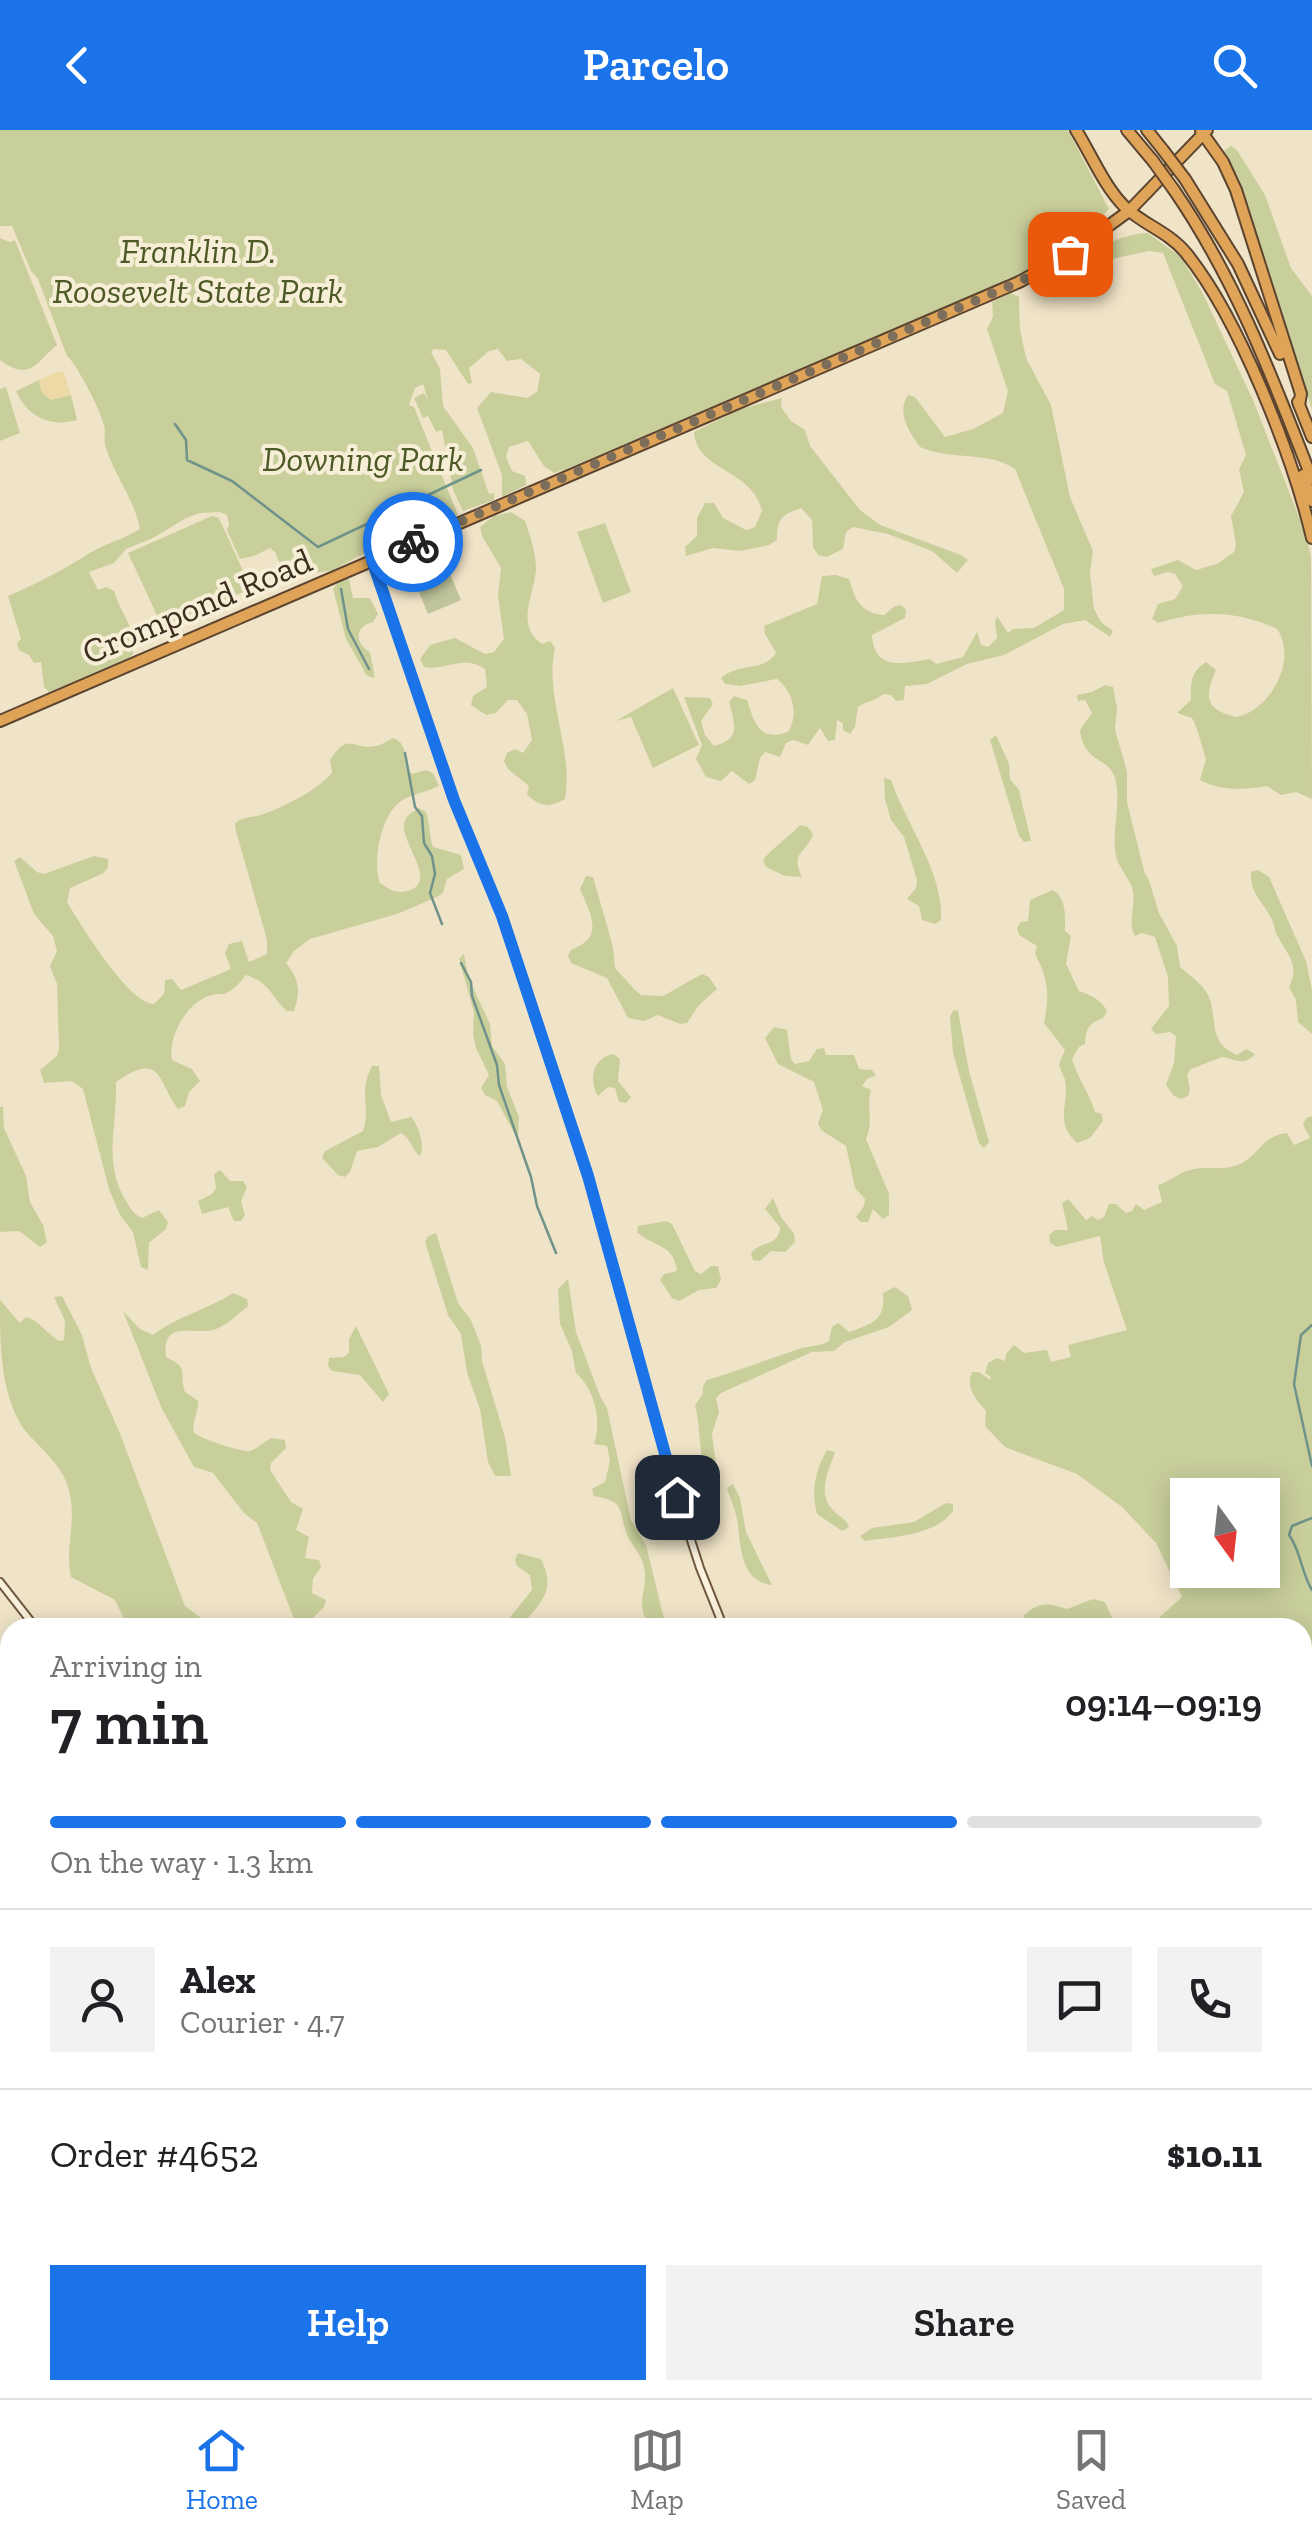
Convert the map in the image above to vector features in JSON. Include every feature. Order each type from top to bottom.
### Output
[{"type":"highway","points":[[1076,130],[1120,202],[1180,246],[1225,315],[1282,447],[1312,538]]},
{"type":"highway","points":[[1126,130],[1174,190],[1213,250],[1240,301],[1312,479]]},
{"type":"highway","points":[[1147,130],[1185,179],[1246,280],[1312,438]]},
{"type":"highway","points":[[1203,131],[1236,190],[1301,394],[1299,404]]},
{"type":"highway","name":"Crompond Road","points":[[0,721],[1019,282],[1070,254],[1129,211],[1203,131]]},
{"type":"highway","points":[[1293,430],[1296,455],[1312,501]]},
{"type":"main road","points":[[372,560],[454,800],[502,916],[582,1159],[682,1514],[720,1618]]},
{"type":"main road","points":[[0,1582],[28,1618]]},
{"type":"green space","name":"Franklin D. Roosevelt State Park","points":[[0,130],[1068,130],[1109,209],[1072,245],[1029,273],[1006,279],[566,469],[554,473],[544,466],[528,441],[509,447],[506,457],[512,471],[525,476],[526,485],[502,497],[502,475],[477,408],[491,392],[527,398],[537,392],[540,374],[521,359],[507,361],[498,349],[489,351],[469,368],[472,383],[468,384],[446,350],[434,349],[431,352],[440,369],[443,406],[473,448],[494,500],[463,511],[453,490],[442,430],[436,432],[428,416],[423,418],[414,398],[424,393],[428,400],[423,384],[415,388],[409,405],[414,407],[458,515],[376,552],[365,546],[367,552],[333,570],[316,573],[314,564],[287,560],[285,568],[281,567],[270,548],[240,559],[227,530],[227,515],[220,512],[186,518],[126,549],[114,563],[89,572],[98,590],[106,587],[114,591],[131,629],[133,654],[124,663],[51,694],[44,687],[41,662],[34,663],[19,650],[17,643],[21,639],[8,596],[140,529],[106,448],[105,428],[94,400],[67,356],[38,279],[12,226],[0,226]]},
{"type":"green space","points":[[1231,146],[1265,195],[1291,268],[1312,296],[1312,410],[1240,181],[1224,151]]},
{"type":"green space","points":[[1148,233],[1181,257],[1203,294],[1253,400],[1306,535],[1311,557],[1312,799],[1296,792],[1281,795],[1267,786],[1233,789],[1200,780],[1206,759],[1196,728],[1192,718],[1177,713],[1191,700],[1192,678],[1206,662],[1216,670],[1209,695],[1213,706],[1237,717],[1249,712],[1261,705],[1278,682],[1284,654],[1277,629],[1247,618],[1218,614],[1158,623],[1152,619],[1158,604],[1175,599],[1183,586],[1175,574],[1154,576],[1151,569],[1178,560],[1196,570],[1217,564],[1234,552],[1231,516],[1244,492],[1239,469],[1246,455],[1227,391],[1215,384],[1163,253],[1149,251],[1098,262],[1097,255],[1113,242]]},
{"type":"green space","points":[[0,238],[15,240],[57,345],[26,370],[0,360]]},
{"type":"green space","points":[[1011,293],[1019,297],[1026,358],[1051,405],[1070,497],[1093,551],[1090,573],[1094,609],[1101,622],[1113,631],[1110,637],[1085,620],[1063,624],[1004,655],[967,664],[927,684],[905,686],[904,700],[896,701],[884,694],[861,705],[850,734],[837,720],[835,740],[828,741],[820,728],[808,745],[793,740],[786,743],[780,757],[765,752],[755,780],[749,784],[732,771],[721,781],[706,777],[696,759],[702,745],[684,697],[710,698],[713,704],[701,721],[714,746],[733,734],[729,702],[734,696],[747,700],[764,733],[788,732],[793,704],[777,679],[740,686],[725,684],[721,678],[771,659],[776,653],[764,626],[817,604],[822,576],[849,579],[856,599],[869,611],[884,615],[901,605],[906,610],[905,618],[872,635],[878,655],[892,662],[930,659],[936,664],[963,657],[977,632],[981,645],[988,647],[997,638],[997,616],[1008,633],[1034,628],[1064,610],[1064,589],[1015,469],[993,460],[920,447],[904,415],[908,395],[915,397],[945,437],[973,429],[1003,413],[1008,391],[987,329],[993,317],[992,302]]},
{"type":"green space","points":[[39,380],[41,389],[71,395],[77,420],[49,421],[26,407],[16,391]]},
{"type":"green space","points":[[6,387],[20,433],[0,441],[0,389]]},
{"type":"green space","points":[[782,398],[781,407],[791,421],[805,430],[810,446],[860,510],[880,525],[961,555],[968,560],[957,573],[932,551],[888,534],[853,527],[846,532],[843,549],[827,557],[818,555],[813,547],[812,520],[801,508],[782,519],[777,540],[769,545],[741,551],[713,548],[686,556],[685,547],[697,536],[697,518],[705,503],[714,503],[723,518],[746,530],[755,527],[762,511],[748,486],[704,455],[694,432],[741,409]]},
{"type":"green space","points":[[511,512],[525,521],[535,556],[529,628],[542,644],[550,641],[555,648],[553,686],[567,780],[565,799],[549,805],[527,795],[529,786],[504,761],[507,753],[515,749],[523,753],[532,740],[527,714],[517,700],[508,700],[496,713],[486,715],[471,705],[473,696],[487,687],[485,669],[469,663],[424,667],[420,659],[430,645],[455,638],[485,654],[494,652],[504,639],[498,595],[501,568],[480,527],[494,516]]},
{"type":"green space","points":[[212,516],[219,518],[249,584],[246,591],[162,626],[128,553]]},
{"type":"green space","points":[[605,523],[631,592],[603,603],[577,532]]},
{"type":"green space","points":[[425,555],[431,567],[445,562],[461,600],[428,614],[407,563]]},
{"type":"green space","points":[[349,579],[353,598],[370,598],[378,614],[359,635],[361,644],[370,652],[375,678],[367,676],[346,639],[333,589],[338,582]]},
{"type":"green space","points":[[1105,685],[1113,687],[1117,708],[1115,730],[1127,771],[1127,802],[1145,874],[1159,913],[1177,946],[1180,967],[1207,993],[1221,1044],[1237,1055],[1246,1049],[1255,1054],[1243,1061],[1222,1057],[1191,1069],[1187,1075],[1188,1096],[1181,1099],[1166,1085],[1174,1063],[1176,1036],[1170,1032],[1156,1034],[1151,1029],[1169,1006],[1168,977],[1155,937],[1142,933],[1135,936],[1133,931],[1133,891],[1117,861],[1115,846],[1115,778],[1082,741],[1080,730],[1092,713],[1085,700],[1078,701],[1077,695]]},
{"type":"green space","points":[[673,688],[699,745],[653,768],[631,717],[616,721]]},
{"type":"green space","points":[[996,735],[1009,764],[1010,779],[1019,790],[1031,841],[1024,842],[1019,836],[990,740]]},
{"type":"green space","points":[[393,738],[403,747],[406,769],[412,774],[426,770],[433,773],[439,786],[401,801],[388,817],[378,851],[380,883],[397,892],[417,885],[419,870],[404,825],[407,817],[419,808],[426,812],[433,847],[461,855],[464,869],[447,879],[443,893],[437,897],[397,914],[310,939],[294,951],[286,963],[298,986],[294,1011],[287,1011],[266,986],[246,975],[231,991],[195,1004],[176,1030],[172,1051],[172,1060],[192,1069],[200,1081],[189,1092],[185,1106],[178,1109],[151,1069],[131,1073],[116,1082],[113,1157],[119,1186],[136,1215],[142,1218],[159,1210],[168,1222],[166,1229],[149,1243],[148,1270],[141,1267],[133,1232],[120,1215],[109,1189],[83,1089],[72,1081],[44,1083],[40,1070],[57,1056],[59,1049],[57,984],[50,966],[57,951],[53,936],[34,914],[14,861],[20,857],[44,874],[94,856],[108,859],[104,873],[70,888],[67,902],[119,977],[131,991],[154,1004],[164,994],[165,980],[172,979],[181,990],[231,969],[225,953],[229,944],[242,941],[249,962],[267,954],[267,940],[235,824],[282,806],[318,786],[332,773],[330,760],[342,746],[376,746]]},
{"type":"green space","points":[[884,778],[891,780],[937,884],[941,920],[935,924],[922,920],[919,906],[907,899],[917,880],[904,837],[891,820]]},
{"type":"green space","points":[[800,825],[813,834],[798,858],[802,877],[785,876],[766,867],[763,860]]},
{"type":"green space","points":[[1258,870],[1269,877],[1306,961],[1312,990],[1312,1034],[1298,1022],[1296,1000],[1289,987],[1291,961],[1252,886],[1251,872]]},
{"type":"green space","points":[[586,876],[593,877],[615,968],[641,995],[663,996],[702,974],[709,977],[717,989],[687,1023],[658,1015],[644,1021],[628,1018],[607,978],[571,963],[571,950],[582,945],[592,932],[591,916],[580,889]]},
{"type":"green space","points":[[1053,890],[1063,903],[1065,931],[1071,936],[1066,964],[1079,991],[1099,1001],[1107,1012],[1089,1027],[1085,1044],[1072,1059],[1095,1112],[1102,1114],[1103,1121],[1090,1138],[1077,1143],[1064,1119],[1066,1089],[1059,1064],[1065,1050],[1044,1023],[1047,987],[1035,954],[1037,946],[1019,935],[1017,928],[1028,921],[1030,900]]},
{"type":"green space","points":[[464,954],[468,977],[490,1024],[492,1046],[505,1064],[507,1087],[519,1117],[518,1140],[497,1101],[481,1088],[489,1075],[473,1034],[474,1012],[459,959]]},
{"type":"green space","points":[[958,1011],[969,1071],[989,1142],[984,1148],[979,1143],[953,1053],[950,1016]]},
{"type":"green space","points":[[774,1027],[787,1030],[795,1064],[809,1061],[817,1049],[824,1048],[826,1055],[854,1055],[859,1069],[872,1070],[876,1076],[868,1078],[862,1086],[871,1090],[866,1139],[889,1194],[889,1215],[883,1219],[873,1209],[868,1222],[856,1217],[865,1199],[855,1188],[846,1146],[821,1130],[818,1123],[823,1110],[814,1082],[778,1064],[765,1038]]},
{"type":"green space","points":[[613,1054],[620,1059],[618,1081],[631,1097],[626,1103],[619,1102],[615,1088],[608,1087],[598,1096],[595,1089],[594,1070],[601,1060]]},
{"type":"green space","points":[[372,1066],[379,1066],[381,1095],[391,1122],[411,1117],[420,1136],[421,1152],[420,1156],[401,1133],[378,1147],[357,1151],[345,1177],[322,1158],[325,1151],[363,1131],[366,1084]]},
{"type":"green space","points":[[0,1107],[4,1128],[26,1176],[30,1202],[43,1225],[47,1242],[40,1247],[19,1231],[0,1232]]},
{"type":"green space","points":[[1312,1116],[1312,1618],[1160,1618],[1182,1597],[1178,1588],[1280,1588],[1280,1478],[1170,1478],[1170,1572],[1156,1543],[1122,1507],[1077,1474],[1005,1447],[985,1426],[986,1411],[970,1383],[972,1372],[990,1380],[985,1373],[988,1363],[997,1358],[1005,1361],[1014,1345],[1024,1353],[1047,1350],[1051,1362],[1071,1357],[1068,1345],[1127,1330],[1104,1263],[1100,1236],[1057,1247],[1050,1243],[1049,1235],[1055,1230],[1068,1230],[1062,1203],[1068,1199],[1086,1220],[1104,1217],[1109,1204],[1116,1204],[1126,1213],[1136,1204],[1144,1210],[1162,1202],[1158,1185],[1183,1172],[1235,1166],[1279,1135],[1287,1133],[1294,1145],[1310,1138],[1303,1125]]},
{"type":"green space","points":[[220,1170],[230,1181],[243,1181],[247,1187],[241,1201],[245,1215],[241,1221],[234,1221],[228,1207],[202,1214],[198,1201],[212,1194],[216,1188],[214,1174]]},
{"type":"green space","points":[[773,1198],[795,1242],[785,1252],[771,1251],[760,1261],[753,1260],[751,1253],[773,1241],[779,1233],[780,1227],[765,1209]]},
{"type":"green space","points":[[666,1221],[672,1224],[695,1271],[701,1274],[718,1266],[721,1280],[716,1288],[699,1290],[679,1301],[672,1298],[660,1280],[664,1274],[677,1271],[672,1255],[637,1232],[638,1226]]},
{"type":"green space","points":[[436,1233],[458,1303],[471,1320],[481,1346],[511,1476],[495,1476],[488,1462],[480,1409],[467,1373],[461,1334],[448,1315],[425,1242]]},
{"type":"green space","points":[[568,1279],[576,1332],[607,1408],[631,1520],[646,1545],[664,1618],[645,1618],[644,1567],[640,1557],[628,1537],[618,1506],[594,1496],[592,1489],[605,1482],[610,1461],[607,1446],[594,1444],[595,1406],[576,1373],[572,1351],[560,1324],[558,1289]]},
{"type":"green space","points":[[895,1287],[908,1296],[912,1310],[889,1327],[845,1342],[834,1351],[812,1352],[716,1398],[719,1412],[712,1434],[717,1471],[711,1474],[703,1460],[695,1405],[707,1380],[826,1343],[832,1327],[838,1323],[849,1332],[871,1323],[880,1315],[883,1293]]},
{"type":"green space","points":[[233,1293],[247,1299],[248,1306],[218,1328],[173,1333],[168,1337],[166,1357],[181,1368],[185,1392],[198,1401],[196,1434],[246,1451],[271,1438],[285,1440],[286,1448],[271,1463],[270,1470],[291,1502],[303,1509],[296,1530],[309,1537],[305,1558],[319,1560],[321,1567],[313,1579],[312,1593],[326,1600],[314,1618],[294,1618],[257,1523],[244,1513],[213,1473],[194,1467],[162,1409],[123,1311],[140,1329],[153,1335]]},
{"type":"green space","points":[[62,1296],[82,1335],[91,1368],[185,1606],[201,1618],[124,1618],[115,1600],[71,1577],[72,1509],[67,1484],[59,1468],[15,1414],[3,1367],[0,1334],[0,1300],[20,1323],[26,1317],[59,1341],[64,1340],[65,1321],[54,1297]]},
{"type":"green space","points":[[356,1326],[389,1394],[383,1402],[360,1375],[332,1371],[328,1366],[329,1358],[349,1353],[349,1339]]},
{"type":"green space","points":[[827,1450],[835,1452],[825,1496],[849,1527],[842,1531],[817,1514],[815,1505],[815,1481]]},
{"type":"green space","points":[[733,1484],[740,1498],[746,1532],[772,1585],[753,1577],[747,1569],[727,1488]]},
{"type":"green space","points":[[946,1503],[953,1504],[953,1511],[925,1530],[865,1541],[860,1536],[872,1528],[914,1522]]},
{"type":"green space","points":[[518,1553],[541,1559],[546,1570],[547,1589],[528,1618],[509,1618],[532,1590],[530,1575],[517,1566]]},
{"type":"green space","points":[[1093,1599],[1105,1602],[1112,1618],[1024,1618],[1039,1605],[1067,1609]]},
{"type":"sand","points":[[59,371],[64,373],[71,395],[51,400],[42,393],[39,380]]},
{"type":"waterway","points":[[175,424],[186,440],[187,460],[232,481],[318,547],[481,470]]},
{"type":"waterway","points":[[341,589],[348,629],[369,669]]},
{"type":"waterway","points":[[405,753],[415,807],[422,816],[424,843],[432,856],[435,874],[430,893],[442,924]]},
{"type":"waterway","points":[[461,963],[471,982],[472,996],[497,1065],[499,1085],[556,1253]]},
{"type":"waterway","points":[[1312,1325],[1301,1335],[1294,1384],[1312,1466]]},
{"type":"waterway","points":[[1312,1518],[1292,1526],[1289,1535],[1312,1590]]},
{"type":"way so far","points":[[413,542],[1019,282],[1070,254]]},
{"type":"route","points":[[413,542],[372,560],[454,800],[502,916],[588,1176],[677,1497]]},
{"type":"park label","name":"Downing Park","points":[[363,459]]}]
